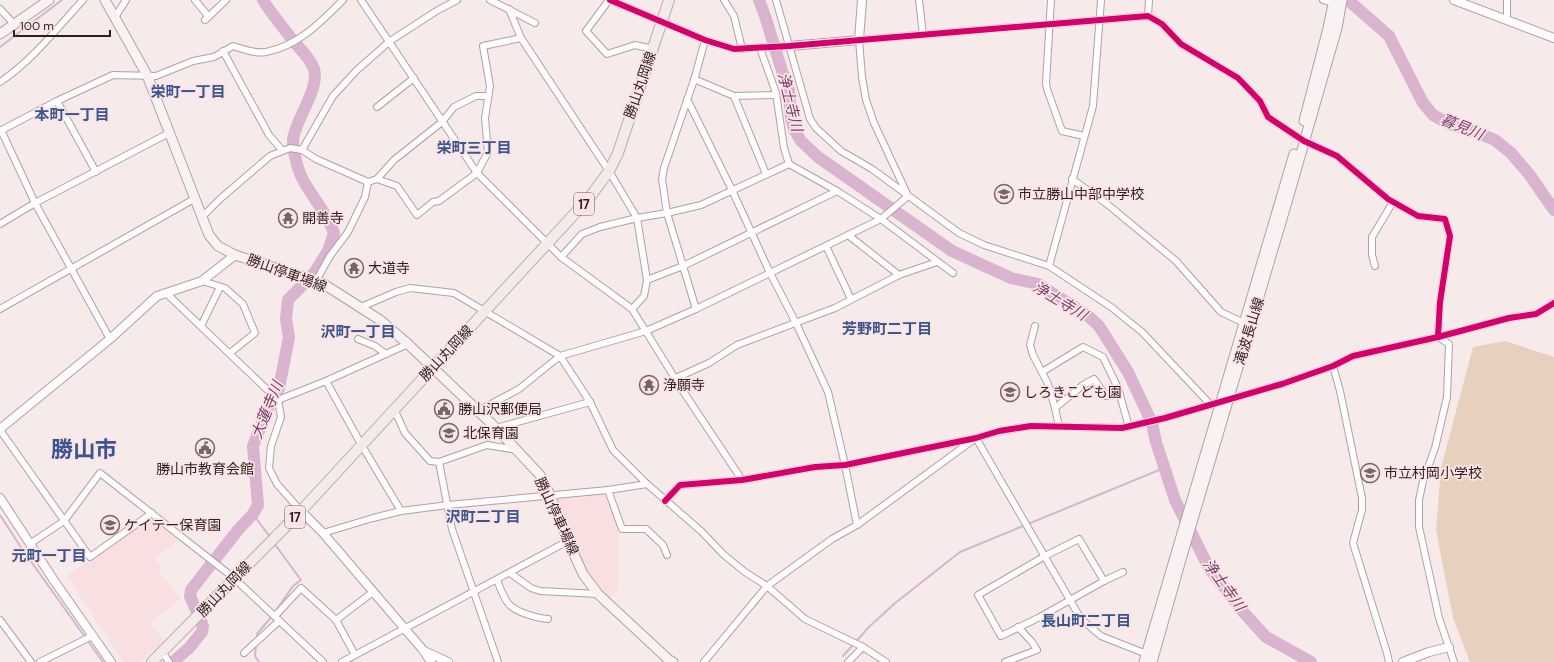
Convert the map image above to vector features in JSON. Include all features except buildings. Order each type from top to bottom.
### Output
[{"type":"main road","points":[[0,34],[49,0]]},
{"type":"main road","name":"勝山停車場線","points":[[104,0],[147,75],[183,166],[201,218],[209,235],[218,246],[235,255],[316,281],[361,307],[380,320],[408,344],[496,428],[540,475],[550,495],[583,574],[598,594],[659,651],[673,662]]},
{"type":"main road","name":"勝山丸岡線","points":[[152,662],[301,510],[590,197],[609,171],[618,153],[669,0]]},
{"type":"main road","name":"滝波長山線","points":[[1179,554],[1199,500],[1244,323],[1337,28],[1337,2]]},
{"type":"main road","name":"滝波長山線","points":[[1149,659],[1179,554],[1195,491],[1225,400],[1302,139]]},
{"type":"street","points":[[0,82],[14,73],[83,0]]},
{"type":"street","points":[[115,17],[126,0]]},
{"type":"street","points":[[195,0],[206,18],[226,0]]},
{"type":"street","points":[[1,130],[57,101],[113,75],[156,76],[192,61],[214,57],[223,50],[233,46],[250,51],[266,52],[291,44],[316,26],[343,0]]},
{"type":"street","points":[[361,0],[477,173],[561,257],[632,309],[727,460],[742,480]]},
{"type":"street","points":[[302,150],[332,96],[357,70],[390,42],[438,10],[457,0]]},
{"type":"street","points":[[490,0],[535,23]]},
{"type":"street","points":[[653,49],[635,45],[607,54],[586,30],[609,0],[705,40],[734,49],[789,46],[1148,16],[1162,24],[1181,44],[1238,78],[1260,101],[1268,117],[1302,139],[1337,156],[1393,202],[1418,216],[1445,219],[1450,236],[1440,302],[1438,337]]},
{"type":"street","points":[[724,0],[734,16],[742,49]]},
{"type":"street","points":[[776,0],[804,100],[810,119],[816,128],[841,151],[872,169],[959,233],[984,245],[1049,266],[1111,307],[1142,332],[1210,404]]},
{"type":"street","points":[[862,0],[858,40],[866,100],[874,123],[908,196]]},
{"type":"street","points":[[919,0],[922,35]]},
{"type":"street","points":[[1051,0],[1046,83],[1047,89],[1062,131],[1084,136]]},
{"type":"street","points":[[1049,266],[1092,106],[1102,0]]},
{"type":"street","points":[[1148,16],[1149,0]]},
{"type":"street","points":[[1323,0],[1337,2]]},
{"type":"street","points":[[1454,0],[1554,38]]},
{"type":"street","points":[[1507,0],[1507,20]]},
{"type":"street","points":[[0,9],[14,24]]},
{"type":"street","points":[[509,10],[521,38],[609,171],[636,218],[647,280],[644,296],[632,309]]},
{"type":"street","points":[[377,179],[397,186],[417,214],[433,202],[439,201],[477,173],[488,152],[485,118],[490,86],[483,46],[521,38]]},
{"type":"street","points":[[696,309],[667,213],[662,179],[664,168],[694,79],[705,40]]},
{"type":"street","points":[[762,48],[776,95],[784,148],[789,164],[883,218],[953,273]]},
{"type":"street","points":[[223,50],[269,135],[282,150]]},
{"type":"street","points":[[377,107],[414,78]]},
{"type":"street","points":[[694,79],[734,96],[776,95]]},
{"type":"street","points":[[201,218],[220,199],[270,156],[290,148],[302,150],[316,159],[368,182],[377,179],[394,160],[442,122],[454,107],[476,96],[488,96]]},
{"type":"street","points":[[734,96],[766,174]]},
{"type":"street","points":[[687,99],[828,392],[857,525]]},
{"type":"street","points":[[57,101],[96,172]]},
{"type":"street","points":[[0,122],[1,130],[35,203],[110,339]]},
{"type":"street","points":[[0,224],[35,203],[169,133]]},
{"type":"street","points":[[561,257],[582,234],[600,227],[636,218],[701,205],[789,164]]},
{"type":"street","points":[[1072,179],[1107,204],[1176,261],[1221,312],[1244,323]]},
{"type":"street","points":[[316,281],[330,256],[348,232],[365,197],[368,182]]},
{"type":"street","points":[[647,280],[683,266],[838,191]]},
{"type":"street","points":[[478,411],[519,389],[560,356],[646,331],[696,309],[883,218],[908,196]]},
{"type":"street","points":[[0,309],[194,199]]},
{"type":"street","points":[[1375,266],[1372,255],[1372,237],[1393,202]]},
{"type":"street","points":[[848,235],[899,275]]},
{"type":"street","points":[[826,246],[851,299]]},
{"type":"street","points":[[152,513],[90,557],[0,430],[110,339],[156,296],[202,281],[235,255]]},
{"type":"street","points":[[676,378],[709,363],[737,345],[835,308],[899,275],[938,262]]},
{"type":"street","points":[[202,281],[225,288],[243,304],[255,333],[230,353]]},
{"type":"street","points":[[201,326],[220,287]]},
{"type":"street","points":[[361,307],[396,292],[410,288],[454,293],[560,356],[590,402],[613,450],[665,501],[701,531],[730,560],[767,586],[806,619],[863,647],[886,662]]},
{"type":"street","points":[[166,292],[278,400],[281,417],[271,446],[269,468],[272,477],[323,533],[423,650],[431,662]]},
{"type":"street","points":[[665,501],[680,485],[742,480],[815,467],[845,465],[976,438],[999,430],[1032,426],[1129,427],[1282,384],[1334,366],[1353,356],[1438,337],[1509,318],[1536,314],[1554,303]]},
{"type":"street","points":[[1035,326],[1030,345],[1033,355],[1048,384],[1059,426]]},
{"type":"street","points":[[1438,337],[1449,344],[1447,397],[1434,448],[1422,481],[1419,500],[1419,527],[1439,618],[1454,662]]},
{"type":"street","points":[[358,339],[375,346],[386,354]]},
{"type":"street","points":[[278,400],[326,381],[408,344]]},
{"type":"street","points":[[1042,372],[1083,347],[1103,357],[1118,388],[1129,427]]},
{"type":"street","points":[[1334,366],[1362,498],[1362,510],[1353,543],[1387,653],[1388,662]]},
{"type":"street","points":[[1055,408],[1083,385],[1094,379],[1106,396],[1118,388]]},
{"type":"street","points":[[326,381],[401,511]]},
{"type":"street","points":[[496,428],[590,402]]},
{"type":"street","points":[[394,408],[405,433],[430,461],[439,462],[487,445],[517,450]]},
{"type":"street","points":[[704,662],[767,586],[832,539],[857,525],[976,438]]},
{"type":"street","points":[[976,438],[1081,619],[1101,636],[1149,659]]},
{"type":"street","points":[[439,462],[452,529],[498,662]]},
{"type":"street","points":[[31,543],[64,521],[100,473],[234,578],[323,662]]},
{"type":"street","points":[[323,533],[401,511],[448,505],[608,490],[647,484]]},
{"type":"street","points":[[608,490],[622,529],[646,529],[663,545],[667,555]]},
{"type":"street","points":[[0,498],[111,662]]},
{"type":"street","points":[[1104,581],[1079,539],[1045,556],[978,595],[1000,636],[1123,572]]},
{"type":"street","points":[[342,662],[568,541]]},
{"type":"street","points":[[510,573],[531,588],[540,592],[598,594]]},
{"type":"street","points":[[497,580],[508,603],[516,609],[537,618],[548,619]]},
{"type":"street","points":[[244,653],[277,618],[301,588],[336,620],[355,655]]},
{"type":"street","points":[[336,620],[373,592]]},
{"type":"street","points":[[0,620],[31,662]]},
{"type":"street","points":[[1006,662],[1037,650],[1032,642],[1018,627]]},
{"type":"street","points":[[40,662],[92,636]]},
{"type":"street","points":[[848,662],[863,647]]},
{"type":"street","points":[[1403,662],[1429,652],[1449,647]]},
{"type":"street","points":[[423,650],[448,662]]},
{"type":"street","points":[[162,652],[169,662]]},
{"type":"shaded area","points":[[1505,341],[1554,357],[1554,662],[1470,662],[1453,618],[1436,530],[1441,468],[1473,347]]},
{"type":"shaded area","points":[[603,493],[617,522],[618,529],[618,590],[609,598],[596,585],[585,568],[555,497]]},
{"type":"shaded area","points":[[151,518],[178,540],[155,558],[161,567],[158,570],[181,599],[150,623],[164,641],[140,662],[124,662],[67,576]]},
{"type":"waterway","points":[[0,47],[62,0]]},
{"type":"waterway","name":"大蓮寺川","points":[[173,662],[189,648],[202,632],[203,626],[190,596],[191,590],[238,530],[253,514],[258,505],[253,446],[268,408],[279,388],[289,337],[286,319],[288,300],[315,272],[328,251],[334,233],[325,214],[303,179],[295,158],[294,150],[293,139],[295,131],[314,85],[314,69],[308,58],[294,42],[263,0]]},
{"type":"waterway","name":"浄土寺川","points":[[759,0],[789,89],[791,118],[794,129],[801,141],[818,157],[952,251],[1011,278],[1038,284],[1087,315],[1099,326],[1128,372],[1152,423],[1156,442],[1175,500],[1209,568],[1245,614],[1266,637],[1311,662]]},
{"type":"waterway","name":"暮見川","points":[[1348,0],[1389,36],[1423,103],[1433,115],[1451,125],[1468,129],[1495,140],[1511,153],[1529,174],[1554,210]]},
{"type":"waterway","points":[[843,656],[869,627],[894,604],[960,552],[1164,468]]},
{"type":"waterway","points":[[253,514],[270,537]]},
{"type":"waterway","points":[[0,515],[22,549],[103,662]]},
{"type":"waterway","points":[[274,543],[301,580],[293,586],[275,612]]},
{"type":"waterway","points":[[257,638],[257,634],[272,616]]},
{"type":"waterway","points":[[256,644],[255,656],[259,662]]},
{"type":"cycle path","points":[[610,0],[705,40],[734,49],[789,46],[1148,16],[1162,24],[1181,44],[1238,78],[1260,101],[1268,117],[1304,141],[1337,156],[1388,199],[1418,216],[1445,219],[1450,236],[1440,302],[1438,337]]},
{"type":"cycle path","points":[[665,501],[680,485],[742,480],[815,467],[845,465],[976,438],[999,431],[1031,426],[1122,428],[1165,418],[1282,384],[1333,366],[1353,356],[1438,337],[1509,318],[1536,314],[1554,303]]},
{"type":"place","name":"市立勝山中部中学校","points":[[1004,194]]},
{"type":"place","name":"開善寺","points":[[288,218]]},
{"type":"place","name":"大道寺","points":[[354,268]]},
{"type":"place","name":"浄願寺","points":[[649,385]]},
{"type":"place","name":"しろきこども園","points":[[1010,392]]},
{"type":"place","name":"勝山沢郵便局","points":[[444,409]]},
{"type":"place","name":"北保育園","points":[[449,433]]},
{"type":"place","name":"勝山市教育会館","points":[[205,448]]},
{"type":"place","name":"市立村岡小学校","points":[[1370,473]]},
{"type":"place","name":"ケイテー保育園","points":[[110,525]]},
{"type":"district","name":"栄町一丁目","points":[[188,92]]},
{"type":"district","name":"本町一丁目","points":[[72,115]]},
{"type":"district","name":"栄町三丁目","points":[[474,148]]},
{"type":"district","name":"芳野町二丁目","points":[[887,329]]},
{"type":"district","name":"沢町一丁目","points":[[358,332]]},
{"type":"district","name":"勝山市","points":[[84,449]]},
{"type":"district","name":"沢町二丁目","points":[[483,517]]},
{"type":"district","name":"元町一丁目","points":[[49,556]]},
{"type":"district","name":"長山町二丁目","points":[[1086,621]]}]
